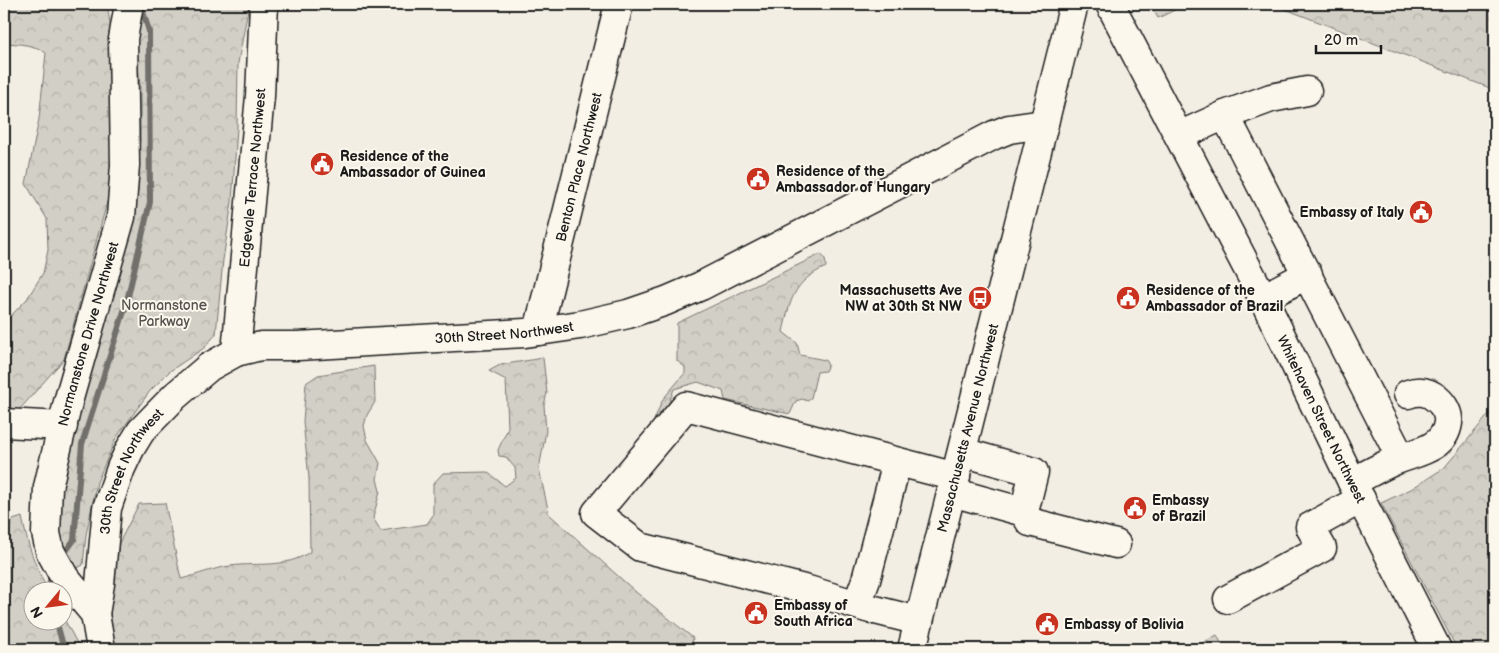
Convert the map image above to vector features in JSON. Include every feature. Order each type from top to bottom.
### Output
[{"type":"street","name":"Edgevale Terrace Northwest","points":[[236,352],[260,96],[264,4]]},
{"type":"street","name":"Benton Place Northwest","points":[[538,331],[620,4]]},
{"type":"street","name":"Massachusetts Avenue Northwest","points":[[918,640],[957,474],[1074,4]]},
{"type":"street","name":"Whitehaven Street Northwest","points":[[1110,4],[1263,298],[1357,491],[1437,649]]},
{"type":"street","name":"Normanstone Drive Northwest","points":[[95,614],[59,567],[46,533],[48,487],[120,217],[126,165],[123,39],[129,5]]},
{"type":"street","points":[[1179,136],[1230,113],[1271,98],[1308,91]]},
{"type":"street","points":[[1230,113],[1283,195]]},
{"type":"street","points":[[1230,113],[1308,274],[1401,458]]},
{"type":"street","name":"30th Street Northwest","points":[[95,614],[100,584],[107,508],[130,449],[141,431],[175,396],[209,367],[236,352],[261,346],[298,346],[538,331],[605,320],[666,301],[701,286],[994,135],[1009,129],[1044,124]]},
{"type":"street","points":[[1263,298],[1308,274]]},
{"type":"street","points":[[1228,599],[1322,548],[1310,527],[1401,458],[1430,448],[1438,443],[1446,431],[1448,417],[1442,404],[1433,395],[1423,392],[1408,394]]},
{"type":"street","points":[[918,640],[867,608],[808,590],[640,547],[596,513],[686,406],[897,462],[957,474],[1034,472],[1024,512]]},
{"type":"street","points":[[4,423],[63,426]]},
{"type":"street","points":[[867,608],[859,599],[866,580],[897,462]]},
{"type":"street","points":[[957,474],[1024,512],[1030,522],[1116,544]]},
{"type":"street","points":[[95,614],[101,649]]},
{"type":"green space","points":[[24,4],[107,4],[112,36],[114,177],[64,359],[20,409],[4,410],[4,323],[27,299],[43,273],[48,250],[47,219],[26,184],[39,119],[46,53],[32,46],[4,43],[4,9]]},
{"type":"green space","name":"Normanstone Parkway","points":[[144,4],[249,4],[238,63],[237,128],[232,202],[223,260],[216,334],[204,348],[170,371],[150,391],[116,438],[97,482],[86,535],[83,565],[74,570],[60,546],[56,511],[61,471],[132,216],[140,140],[140,88],[136,38]]},
{"type":"green space","points":[[1150,4],[1187,4],[1158,18]]},
{"type":"green space","points":[[1264,4],[1495,4],[1495,90],[1280,7]]},
{"type":"green space","points":[[821,254],[825,259],[826,267],[806,279],[795,293],[783,332],[797,343],[800,355],[825,360],[828,365],[825,371],[817,372],[811,398],[808,401],[802,399],[796,401],[790,414],[725,400],[723,391],[698,382],[674,389],[665,414],[654,420],[663,399],[685,373],[685,367],[677,361],[677,323]]},
{"type":"green space","points":[[543,358],[547,393],[544,405],[546,431],[539,469],[549,514],[637,593],[693,638],[691,649],[116,649],[110,613],[119,543],[139,504],[165,503],[181,579],[224,567],[281,563],[310,552],[309,478],[303,422],[306,383],[318,375],[374,366],[375,402],[367,415],[364,426],[367,440],[380,463],[377,479],[380,491],[373,518],[381,531],[427,524],[433,515],[433,484],[443,473],[487,472],[505,486],[516,478],[515,468],[506,457],[499,456],[498,450],[508,428],[506,380],[489,371],[500,365]]},
{"type":"green space","points":[[1495,407],[1495,649],[1457,649],[1381,503],[1411,489],[1444,468]]},
{"type":"green space","points":[[22,517],[32,555],[43,580],[22,580],[22,630],[70,630],[78,649],[4,649],[4,541],[13,520]]},
{"type":"green space","points":[[1217,635],[1224,649],[1195,649],[1195,647]]},
{"type":"waterway","points":[[61,558],[74,540],[82,444],[126,305],[150,202],[149,31],[142,9],[138,4]]},
{"type":"waterway","points":[[50,580],[51,572]]},
{"type":"waterway","points":[[59,630],[64,649]]},
{"type":"place","name":"Residence of the Ambassador of Guinea","points":[[322,164]]},
{"type":"place","name":"Residence of the Ambassador of Hungary","points":[[758,179]]},
{"type":"place","name":"Embassy of Italy","points":[[1421,212]]},
{"type":"place","name":"Massachusetts Ave NW at 30th St NW","points":[[980,298]]},
{"type":"place","name":"Residence of the Ambassador of Brazil","points":[[1128,298]]},
{"type":"place","name":"Embassy of Brazil","points":[[1135,508]]},
{"type":"place","name":"Embassy of South Africa","points":[[756,613]]},
{"type":"place","name":"Embassy of Bolivia","points":[[1047,624]]}]
